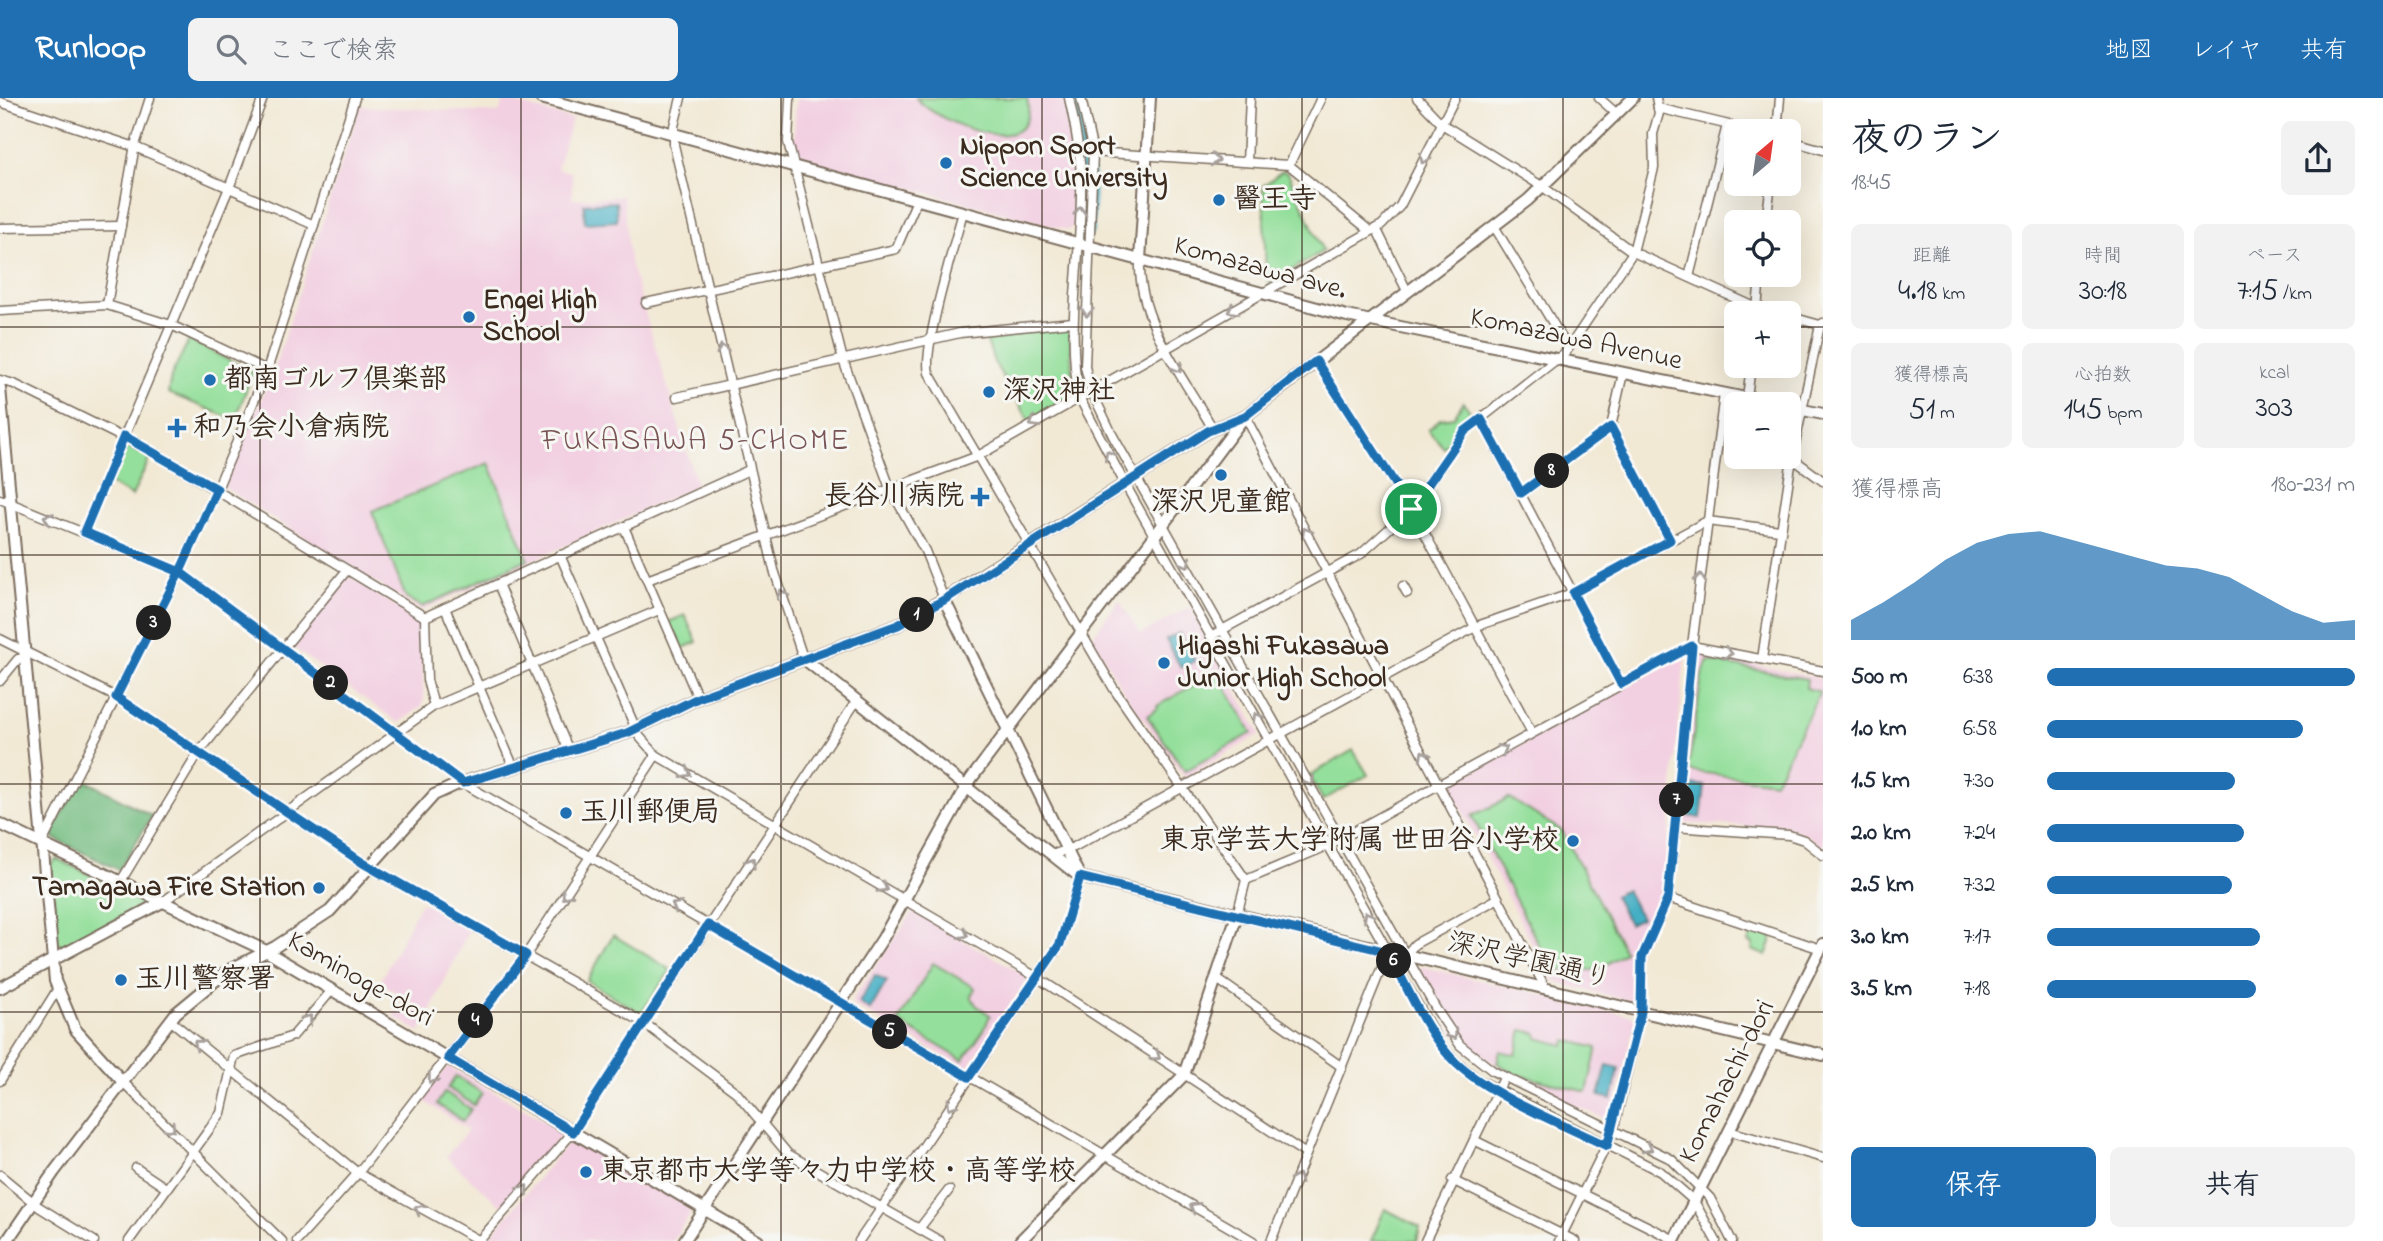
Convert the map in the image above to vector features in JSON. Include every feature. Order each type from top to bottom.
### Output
[{"type":"street","points":[[107,305],[135,147],[150,98]]},
{"type":"street","points":[[84,532],[229,188],[263,98]]},
{"type":"street","points":[[41,844],[180,572],[217,489],[267,370],[355,98]]},
{"type":"street","points":[[541,98],[571,102],[674,135],[1140,260]]},
{"type":"street","points":[[681,98],[674,135],[765,535],[803,658]]},
{"type":"street","points":[[790,98],[788,142],[843,360],[890,488],[925,551],[944,600],[1080,877],[1060,944],[859,1241]]},
{"type":"street","points":[[1069,98],[1078,141],[1081,179],[1073,322],[1073,366],[1079,397],[1327,846],[1440,1044],[1456,1062],[1498,1091],[1661,1172],[1694,1201],[1716,1241]]},
{"type":"street","points":[[1081,98],[1093,152],[1092,247],[1085,367],[1091,390],[1405,956],[1460,1045],[1504,1078],[1671,1159],[1701,1187],[1732,1241]]},
{"type":"street","points":[[1150,98],[1139,278],[1144,306],[1213,429]]},
{"type":"street","points":[[1247,162],[1250,98]]},
{"type":"street","points":[[1289,165],[1321,98]]},
{"type":"street","points":[[1417,98],[1442,124],[1543,187],[1633,252],[1737,301]]},
{"type":"street","points":[[647,580],[978,456],[1373,230],[1400,206],[1455,98]]},
{"type":"street","points":[[1599,98],[1617,114]]},
{"type":"street","points":[[684,1241],[905,900],[967,787],[1245,416],[1543,187],[1633,98]]},
{"type":"street","points":[[1211,636],[1361,554],[1411,509],[1465,431],[1558,360],[1568,348],[1633,252],[1654,168],[1653,134],[1658,108],[1656,98]]},
{"type":"street","points":[[1778,119],[1780,98]]},
{"type":"street","points":[[0,102],[135,147],[314,225]]},
{"type":"street","points":[[1658,108],[1724,124]]},
{"type":"street","points":[[1689,277],[1724,137]]},
{"type":"street","points":[[1801,144],[1823,150]]},
{"type":"street","points":[[1093,152],[1289,165],[1373,230],[1407,291]]},
{"type":"street","points":[[646,303],[821,267],[896,248],[917,200]]},
{"type":"street","points":[[963,212],[931,340],[927,366],[929,373],[1114,689],[1246,880],[1217,979],[1184,1075],[1020,1241]]},
{"type":"street","points":[[0,228],[121,226]]},
{"type":"street","points":[[1494,226],[1568,348]]},
{"type":"street","name":"Komazawa ave.","points":[[1140,260],[1368,320]]},
{"type":"street","points":[[0,311],[107,305],[171,325],[267,370]]},
{"type":"street","points":[[1801,319],[1821,324],[1801,418]]},
{"type":"street","name":"Komazawa Avenue","points":[[1368,320],[1724,394]]},
{"type":"street","points":[[677,397],[960,333],[1073,322]]},
{"type":"street","points":[[1316,361],[1411,509],[1477,626],[1532,733]]},
{"type":"street","points":[[1623,373],[1611,427],[1670,540]]},
{"type":"street","points":[[0,380],[124,436],[217,489],[425,617]]},
{"type":"street","points":[[0,388],[51,961],[57,990],[79,1036],[282,1241]]},
{"type":"street","points":[[1560,1238],[1614,1132],[1641,1012],[1642,957],[1668,898],[1692,646],[1724,394]]},
{"type":"street","points":[[1803,410],[1823,414]]},
{"type":"street","points":[[7,1241],[122,1081],[170,1020],[217,978],[264,950],[275,947],[330,911],[430,798],[463,783],[636,730],[698,698],[898,625],[944,600],[1213,429],[1245,416]]},
{"type":"street","points":[[1245,416],[1546,989]]},
{"type":"street","points":[[1481,419],[1621,684]]},
{"type":"street","points":[[1521,493],[1611,427]]},
{"type":"street","points":[[1801,465],[1823,481]]},
{"type":"street","points":[[1762,659],[1789,469]]},
{"type":"street","points":[[425,617],[749,470]]},
{"type":"street","points":[[0,499],[180,572],[463,783],[1253,1241]]},
{"type":"street","points":[[1052,855],[1068,850],[1477,626],[1573,593],[1707,521],[1780,530]]},
{"type":"street","points":[[624,527],[698,698]]},
{"type":"street","points":[[560,555],[636,730],[656,755],[1038,978],[1306,1154]]},
{"type":"street","points":[[121,881],[199,752],[346,570]]},
{"type":"street","points":[[498,584],[569,751]]},
{"type":"street","points":[[445,608],[514,768]]},
{"type":"street","points":[[0,988],[164,901],[434,706],[659,610]]},
{"type":"street","points":[[425,617],[427,680],[434,706]]},
{"type":"street","points":[[0,639],[25,655],[116,697],[369,866],[644,1023],[736,1092],[788,1154],[940,1241]]},
{"type":"street","points":[[1246,880],[1327,846],[1692,646],[1823,671]]},
{"type":"street","points":[[0,681],[18,659],[25,655]]},
{"type":"street","name":"深沢学園通り","points":[[803,658],[1080,877],[1823,1055]]},
{"type":"street","points":[[170,1020],[358,1173],[479,1241],[573,1132],[857,700]]},
{"type":"street","points":[[297,1241],[358,1173],[526,955],[656,755]]},
{"type":"street","name":"Kaminoge-dori","points":[[0,824],[264,950],[758,1241]]},
{"type":"street","points":[[1674,827],[1789,835],[1804,840],[1823,855]]},
{"type":"street","points":[[1668,898],[1822,946]]},
{"type":"street","points":[[1405,956],[1415,944],[1497,899]]},
{"type":"street","name":"Komahachi-dori","points":[[1674,1240],[1822,946]]},
{"type":"street","points":[[1271,1241],[1388,952]]},
{"type":"street","points":[[1217,979],[1342,1067]]},
{"type":"street","points":[[0,1082],[57,990]]},
{"type":"street","points":[[129,1241],[221,1113],[234,1056],[293,1037],[332,990]]},
{"type":"street","points":[[1425,1241],[1504,1078]]},
{"type":"street","points":[[1729,1131],[1823,1158]]},
{"type":"street","points":[[1474,1140],[1674,1240]]},
{"type":"street","points":[[136,1168],[166,1188]]},
{"type":"street","points":[[0,1175],[33,1203],[94,1241]]},
{"type":"street","points":[[1453,1181],[1560,1238],[1575,1241]]},
{"type":"street","points":[[919,1229],[948,1190]]},
{"type":"shaded area","name":"Nippon Sport Science University","points":[[796,98],[1064,98],[1078,166],[1073,226],[1068,230],[802,159],[794,142]]},
{"type":"shaded area","name":"Engei High School","points":[[504,100],[572,119],[557,169],[572,172],[572,199],[623,196],[630,262],[697,486],[421,611],[222,486],[273,373],[360,106],[499,113]]},
{"type":"shaded area","points":[[349,576],[420,622],[424,699],[422,706],[399,723],[292,647]]},
{"type":"shaded area","name":"Higashi Fukasawa Junior High School","points":[[1119,600],[1141,634],[1190,607],[1260,734],[1185,778],[1122,689],[1092,637]]},
{"type":"shaded area","points":[[1701,653],[1823,679],[1823,847],[1802,832],[1786,828],[1682,823],[1678,819],[1695,658]]},
{"type":"shaded area","name":"東京学芸大学附属 世田谷小学校","points":[[1685,654],[1663,897],[1634,959],[1637,998],[1634,1002],[1559,983],[1550,978],[1449,785]]},
{"type":"shaded area","points":[[421,902],[470,928],[420,1032],[393,1016],[405,998],[380,982]]},
{"type":"shaded area","points":[[913,912],[1029,977],[967,1069],[854,1006],[852,1000]]},
{"type":"shaded area","points":[[1418,968],[1633,1016],[1635,1021],[1611,1121],[1531,1087],[1476,1052],[1456,1033],[1438,1006]]},
{"type":"shaded area","points":[[448,1066],[564,1132],[502,1207],[446,1157],[468,1130],[421,1099]]},
{"type":"shaded area","name":"東京都市大学等々力中学校・高等学校","points":[[572,1138],[688,1207],[690,1214],[672,1241],[487,1240]]},
{"type":"green space","points":[[916,98],[1027,98],[1027,119],[1019,130],[1004,134],[985,133],[944,118]]},
{"type":"green space","points":[[1071,98],[1078,98],[1089,153],[1090,225],[1082,224]]},
{"type":"green space","points":[[1282,171],[1288,173],[1323,251],[1270,283],[1266,277],[1263,186]]},
{"type":"green space","points":[[1067,326],[1070,328],[1073,395],[1030,422],[994,362],[985,335]]},
{"type":"green space","name":"都南ゴルフ倶楽部","points":[[189,340],[253,372],[235,420],[168,393],[171,376]]},
{"type":"green space","points":[[1463,402],[1473,415],[1460,426],[1444,448],[1428,430],[1440,419],[1454,417]]},
{"type":"green space","points":[[126,443],[151,456],[132,496],[109,484]]},
{"type":"green space","points":[[489,463],[528,559],[422,607],[406,598],[372,511]]},
{"type":"green space","points":[[685,615],[697,642],[679,650],[668,622]]},
{"type":"green space","points":[[1708,661],[1807,679],[1806,688],[1820,692],[1775,782],[1688,771],[1702,675]]},
{"type":"green space","points":[[1217,672],[1252,733],[1185,771],[1147,716],[1158,708],[1157,706]]},
{"type":"green space","points":[[1353,750],[1368,775],[1323,800],[1309,776]]},
{"type":"green space","points":[[81,778],[152,816],[119,870],[55,839],[52,833]]},
{"type":"green space","points":[[1509,798],[1562,831],[1625,952],[1598,970],[1552,970],[1472,816]]},
{"type":"green space","points":[[57,859],[139,898],[140,907],[65,947],[57,942],[51,864]]},
{"type":"green space","points":[[1753,930],[1773,937],[1766,956],[1752,950],[1753,944],[1748,942]]},
{"type":"green space","points":[[613,935],[671,970],[641,1013],[587,981]]},
{"type":"green space","points":[[933,963],[975,988],[971,996],[976,1005],[990,1015],[984,1030],[963,1060],[898,1022]]},
{"type":"green space","points":[[1522,1030],[1537,1033],[1537,1038],[1564,1045],[1566,1040],[1597,1048],[1587,1092],[1515,1074],[1497,1063],[1500,1051],[1516,1055]]},
{"type":"green space","points":[[456,1076],[482,1093],[474,1105],[448,1088]]},
{"type":"green space","points":[[445,1092],[471,1109],[463,1121],[437,1104]]},
{"type":"green space","points":[[1385,1209],[1420,1227],[1417,1241],[1371,1241]]},
{"type":"water","points":[[616,202],[617,221],[585,223],[584,204]]},
{"type":"water","points":[[1179,633],[1195,661],[1181,668],[1166,640]]},
{"type":"water","points":[[1686,784],[1705,786],[1701,818],[1682,815]]},
{"type":"water","points":[[1626,890],[1641,918],[1629,924],[1614,896]]},
{"type":"water","points":[[875,975],[887,981],[870,1010],[859,1003]]},
{"type":"water","points":[[1607,1065],[1619,1068],[1612,1099],[1599,1096]]},
{"type":"waterway","points":[[1075,98],[1088,183],[1086,230]]},
{"type":"place","name":"Nippon Sport Science University","points":[[946,163]]},
{"type":"place","name":"醫王寺","points":[[1219,200]]},
{"type":"place","name":"Engei High School","points":[[469,317]]},
{"type":"place","name":"都南ゴルフ倶楽部","points":[[210,380]]},
{"type":"place","name":"深沢神社","points":[[989,392]]},
{"type":"place","name":"和乃会小倉病院","points":[[177,428]]},
{"type":"place","name":"深沢児童館","points":[[1221,475]]},
{"type":"place","name":"長谷川病院","points":[[980,497]]},
{"type":"place","name":"Higashi Fukasawa Junior High School","points":[[1164,663]]},
{"type":"place","name":"玉川郵便局","points":[[566,813]]},
{"type":"place","name":"東京学芸大学附属 世田谷小学校","points":[[1573,841]]},
{"type":"place","name":"Tamagawa Fire Station","points":[[319,888]]},
{"type":"place","name":"玉川警察署","points":[[121,980]]},
{"type":"place","name":"東京都市大学等々力中学校・高等学校","points":[[586,1172]]},
{"type":"district","name":"FUKASAWA 5-CHOME","points":[[696,442]]},
{"type":"route","points":[[1411,509],[1316,361],[1245,416],[1208,431],[944,600],[898,625],[698,698],[636,730],[463,783],[180,572],[84,532],[124,436],[217,489],[180,572],[116,697],[363,863],[526,955],[448,1058],[573,1132],[708,925],[969,1077],[1060,944],[1080,877],[1388,952],[1440,1044],[1456,1062],[1498,1091],[1607,1146],[1614,1132],[1641,1012],[1642,957],[1668,898],[1692,646],[1621,684],[1573,593],[1670,540],[1648,493],[1611,427],[1521,493],[1481,419],[1465,431],[1411,509]]}]
